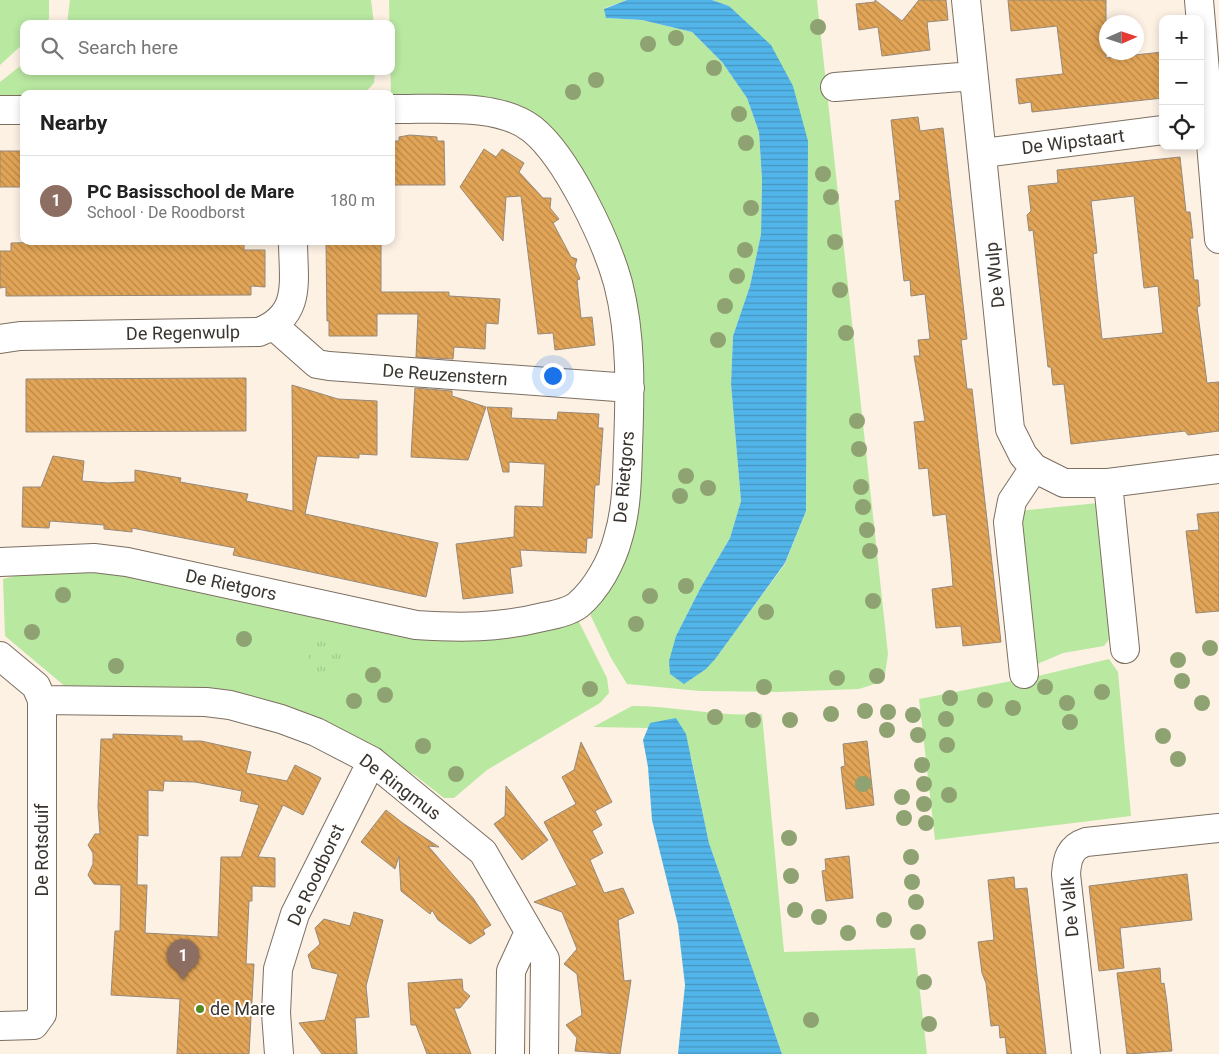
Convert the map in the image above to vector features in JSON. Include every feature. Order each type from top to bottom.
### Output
[{"type":"street","name":"De Wulp","points":[[966,0],[1010,429],[1023,455],[1034,468],[1064,483],[1108,483],[1219,469]]},
{"type":"street","points":[[1199,0],[1205,125],[1218,229]]},
{"type":"street","points":[[835,87],[973,76]]},
{"type":"street","name":"De Rietgors","points":[[0,562],[94,558],[127,562],[416,625],[463,628],[511,625],[557,614],[578,605],[606,571],[619,538],[626,499],[630,388],[627,328],[617,282],[598,231],[555,152],[532,129],[496,112],[395,109]]},
{"type":"street","points":[[0,110],[20,110]]},
{"type":"street","name":"De Wipstaart","points":[[983,153],[1159,131]]},
{"type":"street","points":[[274,326],[283,318],[293,302],[293,245]]},
{"type":"street","name":"De Reuzenstern","points":[[274,326],[317,364],[630,388]]},
{"type":"street","name":"De Regenwulp","points":[[0,339],[20,336],[259,332],[274,326]]},
{"type":"street","points":[[1024,674],[1008,522],[1012,501],[1034,468]]},
{"type":"street","points":[[1108,483],[1126,650]]},
{"type":"street","points":[[0,656],[36,686],[42,700]]},
{"type":"street","name":"De Ringmus","points":[[42,700],[206,702],[230,705],[281,719],[316,732],[372,761],[483,852],[545,959],[544,1054]]},
{"type":"street","name":"De Rotsduif","points":[[0,1026],[34,1026],[42,1014],[42,700]]},
{"type":"street","name":"De Roodborst","points":[[279,1054],[276,1013],[278,969],[295,914],[372,761]]},
{"type":"street","name":"De Valk","points":[[1086,1054],[1066,874],[1067,861],[1071,852],[1078,845],[1086,842],[1219,828]]},
{"type":"street","points":[[510,1054],[512,971],[529,932]]},
{"type":"green space","points":[[0,0],[49,0],[49,19],[20,20],[20,47],[0,65]]},
{"type":"green space","points":[[70,0],[371,0],[374,20],[68,20]]},
{"type":"green space","points":[[389,0],[627,0],[605,8],[606,18],[642,20],[692,32],[722,62],[747,98],[758,130],[729,6],[712,0],[817,0],[888,654],[884,681],[859,689],[777,692],[700,691],[627,684],[611,658],[587,608],[601,596],[636,354],[555,137],[395,97],[395,90],[391,90],[391,75],[395,75],[395,20],[389,20]],"holes":[[[759,133],[807,336],[806,511],[785,564],[716,658],[676,636],[701,587],[730,538],[741,501],[731,384],[733,336],[750,286],[761,234],[762,180]]]},
{"type":"green space","points":[[20,66],[20,75],[375,75],[374,83],[368,90],[20,90],[20,98],[0,98],[0,82]]},
{"type":"green space","points":[[1098,503],[1113,634],[1104,646],[1063,653],[1035,665],[1018,511]]},
{"type":"green space","points":[[49,567],[150,577],[427,635],[471,640],[506,637],[578,620],[607,678],[609,693],[600,703],[487,770],[454,798],[444,798],[416,776],[355,738],[67,688],[5,636],[3,579]]},
{"type":"green space","points":[[337,637],[342,638],[348,657],[345,669],[315,675],[311,673],[307,643]]},
{"type":"green space","points":[[1109,659],[1118,672],[1131,816],[935,840],[919,699],[1038,676]]},
{"type":"green space","points":[[632,706],[729,714],[762,714],[784,952],[915,948],[927,1054],[782,1054],[709,843],[691,756],[651,723],[648,728],[593,727]]},
{"type":"water","points":[[627,0],[712,0],[729,6],[771,45],[793,86],[808,141],[806,511],[785,563],[716,658],[706,669],[684,684],[670,674],[669,661],[676,636],[701,587],[730,538],[741,501],[731,384],[733,336],[750,286],[761,234],[762,180],[759,132],[747,98],[722,62],[692,32],[642,20],[606,18],[604,9]]},
{"type":"water","points":[[676,718],[686,734],[709,843],[782,1054],[678,1054],[685,985],[678,925],[652,820],[648,767],[643,740],[650,723]]},
{"type":"building","points":[[875,0],[902,21],[919,0],[946,0],[948,20],[927,22],[930,50],[882,56],[878,27],[859,30],[856,4],[875,2]]},
{"type":"building","points":[[1008,0],[1106,0],[1106,15],[1099,15],[1099,60],[1144,60],[1144,54],[1159,52],[1159,98],[1032,112],[1031,102],[1019,104],[1016,79],[1063,74],[1057,26],[1011,31]]},
{"type":"building","points":[[918,117],[920,131],[943,128],[967,339],[961,340],[967,389],[972,389],[1001,642],[963,646],[961,626],[936,628],[932,589],[953,586],[951,559],[946,514],[933,516],[928,468],[919,469],[914,422],[925,421],[914,356],[920,356],[918,340],[930,339],[925,294],[911,296],[910,280],[904,281],[895,201],[900,200],[891,120]]},
{"type":"building","points":[[410,135],[437,137],[437,141],[444,141],[445,185],[395,185],[395,141],[399,141],[399,137]]},
{"type":"building","points":[[484,149],[496,157],[502,149],[524,163],[519,172],[543,198],[551,198],[550,208],[559,219],[553,223],[571,257],[577,259],[575,266],[580,279],[577,280],[581,318],[592,317],[595,345],[555,350],[553,333],[538,334],[521,196],[506,197],[503,241],[460,187]]},
{"type":"building","points":[[0,151],[20,151],[20,187],[0,187]]},
{"type":"building","points":[[1180,157],[1186,212],[1190,212],[1193,238],[1190,238],[1194,280],[1198,280],[1200,306],[1197,307],[1207,383],[1219,382],[1219,431],[1188,435],[1185,431],[1071,444],[1064,384],[1053,385],[1051,367],[1048,367],[1033,230],[1029,231],[1027,215],[1031,211],[1028,186],[1058,183],[1057,170]],"holes":[[[1134,196],[1144,288],[1158,286],[1163,333],[1102,339],[1093,254],[1097,253],[1091,201]]]},
{"type":"building","points":[[11,243],[20,243],[20,245],[244,245],[244,250],[265,250],[265,287],[251,286],[251,295],[6,296],[6,287],[0,288],[0,251],[11,251]]},
{"type":"building","points":[[326,245],[381,245],[381,292],[449,292],[449,296],[500,299],[498,324],[486,323],[485,349],[454,347],[453,359],[416,357],[418,314],[377,314],[377,336],[329,336],[329,321],[327,321]]},
{"type":"building","points":[[246,378],[246,431],[26,432],[26,379]]},
{"type":"building","points":[[292,385],[338,399],[377,401],[377,455],[359,454],[359,458],[317,456],[305,514],[438,543],[426,597],[233,555],[235,548],[132,528],[132,532],[104,529],[104,525],[50,521],[49,528],[22,527],[23,487],[41,487],[53,456],[84,461],[82,481],[108,483],[135,482],[135,470],[181,478],[180,482],[248,494],[246,501],[293,511]]},
{"type":"building","points":[[415,388],[452,391],[452,396],[486,407],[468,460],[411,457]]},
{"type":"building","points":[[487,407],[512,408],[511,418],[557,420],[558,412],[599,414],[598,428],[603,428],[599,485],[595,485],[592,538],[587,538],[586,553],[520,550],[522,566],[510,568],[513,593],[463,599],[456,544],[514,537],[515,506],[543,507],[545,464],[509,462],[509,472],[503,472]]},
{"type":"building","points":[[1219,512],[1219,611],[1196,613],[1186,531],[1199,530],[1197,514]]},
{"type":"building","points":[[113,734],[182,736],[182,741],[201,741],[251,752],[246,773],[287,781],[295,765],[321,778],[303,815],[283,805],[258,857],[275,858],[275,887],[252,886],[252,901],[249,901],[246,964],[254,964],[249,1054],[177,1054],[180,999],[111,995],[115,931],[120,931],[121,885],[94,884],[88,875],[93,864],[93,853],[88,845],[95,834],[100,834],[98,807],[101,739],[113,739]],"holes":[[[164,781],[195,782],[242,791],[240,801],[259,805],[241,857],[221,857],[218,937],[145,933],[147,885],[137,885],[138,835],[148,836],[148,790],[163,791]]]},
{"type":"building","points":[[867,741],[874,805],[846,809],[841,767],[845,766],[843,744]]},
{"type":"building","points":[[581,742],[612,802],[595,811],[602,825],[592,831],[603,853],[590,860],[604,893],[623,888],[634,913],[618,920],[624,981],[631,980],[620,1054],[575,1051],[577,1038],[566,1025],[582,1015],[577,974],[564,964],[577,949],[562,912],[534,902],[577,885],[544,822],[576,804],[562,777],[574,770]]},
{"type":"building","points":[[506,786],[548,840],[522,860],[494,824],[505,816]]},
{"type":"building","points":[[386,810],[439,847],[428,846],[473,898],[491,925],[483,930],[485,934],[470,944],[438,920],[432,910],[430,914],[401,891],[399,856],[395,869],[361,842]]},
{"type":"building","points":[[849,856],[853,898],[826,901],[822,871],[826,870],[825,859]]},
{"type":"building","points":[[1187,874],[1192,920],[1120,928],[1124,968],[1099,971],[1089,886]]},
{"type":"building","points":[[1014,877],[1015,889],[1027,888],[1046,1054],[1007,1054],[1005,1037],[1000,1038],[999,1025],[991,1026],[986,983],[982,973],[978,942],[994,940],[988,880]]},
{"type":"building","points":[[354,912],[383,920],[366,986],[369,1017],[355,1018],[357,1054],[322,1054],[299,1023],[325,1020],[338,974],[312,968],[308,955],[320,944],[315,928],[324,919],[350,926]]},
{"type":"building","points":[[1160,968],[1161,984],[1164,983],[1167,1003],[1172,1051],[1127,1054],[1117,973]]},
{"type":"building","points":[[462,979],[463,990],[470,996],[460,1008],[454,1008],[471,1054],[427,1054],[416,1025],[411,1025],[408,983]]},
{"type":"place","name":"PC Basisschool de Mare","points":[[183,980]]},
{"type":"place","name":"de Mare","points":[[200,1009]]}]
